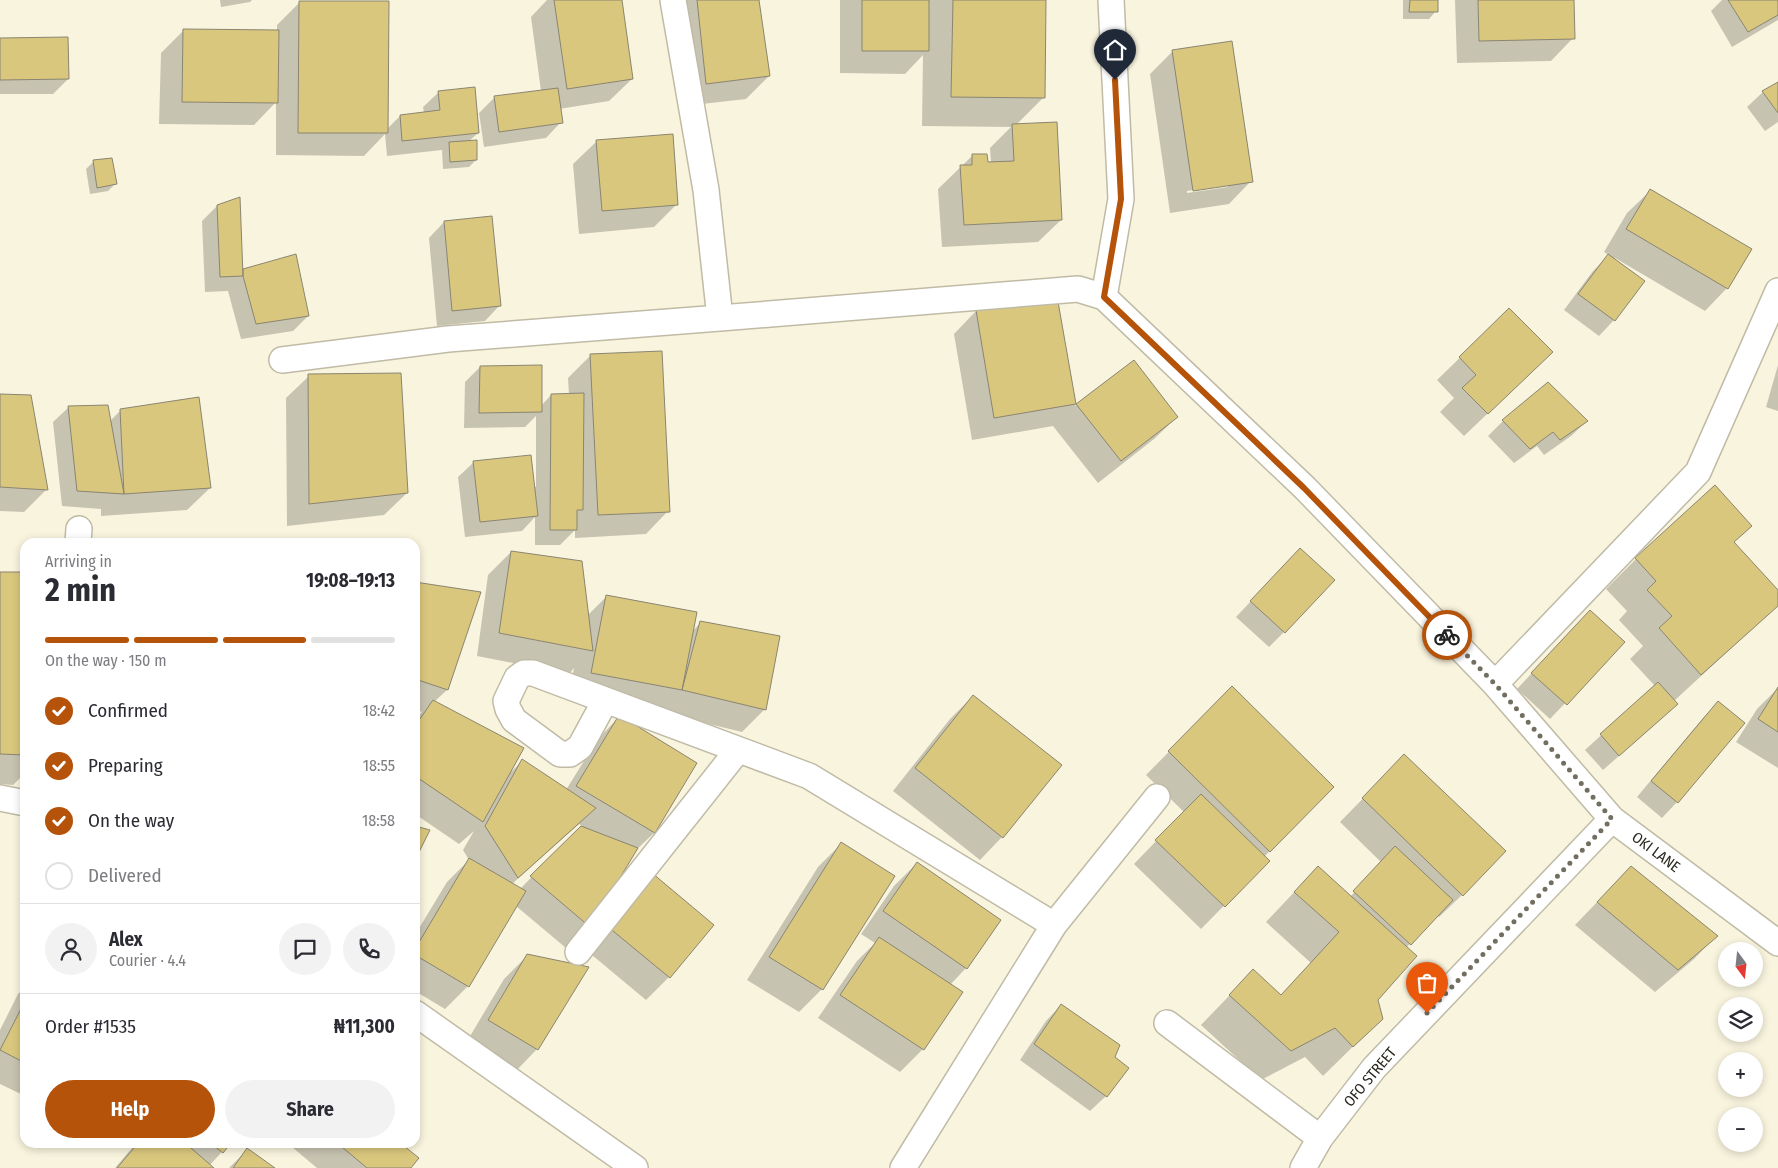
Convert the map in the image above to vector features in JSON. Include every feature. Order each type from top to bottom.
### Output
[{"type":"street","points":[[673,0],[706,190],[720,318]]},
{"type":"street","points":[[282,360],[448,339],[1078,289],[1104,297],[1121,199],[1112,0]]},
{"type":"street","points":[[1495,684],[1698,472],[1778,291]]},
{"type":"street","name":"OKI LANE","points":[[1104,297],[1304,488],[1495,684],[1612,819],[1778,943]]},
{"type":"street","points":[[605,701],[809,776],[1054,925]]},
{"type":"street","points":[[578,952],[738,750]]},
{"type":"street","points":[[904,1168],[1054,925],[1157,797]]},
{"type":"street","points":[[0,798],[20,802]]},
{"type":"street","name":"OFO STREET","points":[[1303,1168],[1320,1138],[1374,1068],[1612,819]]},
{"type":"street","points":[[420,1017],[634,1168]]},
{"type":"street","points":[[1168,1023],[1320,1138]]},
{"type":"building","points":[[554,0],[622,0],[633,79],[567,89]]},
{"type":"building","points":[[697,0],[759,0],[770,76],[706,84]]},
{"type":"building","points":[[862,0],[929,0],[929,51],[862,51]]},
{"type":"building","points":[[953,0],[1046,0],[1045,98],[951,97]]},
{"type":"building","points":[[1410,0],[1438,0],[1438,12],[1409,12]]},
{"type":"building","points":[[1478,0],[1574,0],[1575,39],[1479,41]]},
{"type":"building","points":[[1728,0],[1778,0],[1778,15],[1748,32]]},
{"type":"building","points":[[299,1],[389,1],[388,133],[298,133]]},
{"type":"building","points":[[183,29],[279,30],[278,103],[182,102]]},
{"type":"building","points":[[68,37],[69,79],[0,80],[0,38]]},
{"type":"building","points":[[1232,41],[1253,182],[1193,191],[1172,50]]},
{"type":"building","points":[[1778,82],[1778,113],[1762,91]]},
{"type":"building","points":[[475,87],[479,133],[402,141],[400,115],[440,110],[438,91]]},
{"type":"building","points":[[558,88],[563,123],[499,132],[494,96]]},
{"type":"building","points":[[1057,122],[1062,220],[964,225],[960,165],[972,165],[972,154],[987,154],[988,162],[1014,161],[1012,124]]},
{"type":"building","points":[[673,134],[678,205],[602,211],[596,140]]},
{"type":"building","points":[[477,140],[477,160],[450,162],[449,142]]},
{"type":"building","points":[[112,158],[117,184],[97,188],[93,160]]},
{"type":"building","points":[[1650,189],[1752,249],[1728,289],[1626,229]]},
{"type":"building","points":[[240,197],[243,276],[220,277],[217,205]]},
{"type":"building","points":[[492,216],[501,306],[452,311],[444,221]]},
{"type":"building","points":[[296,254],[309,316],[256,324],[243,276],[243,269]]},
{"type":"building","points":[[1608,254],[1645,281],[1615,321],[1578,294]]},
{"type":"building","points":[[1057,296],[1076,404],[994,418],[976,310]]},
{"type":"building","points":[[1509,308],[1553,352],[1488,414],[1462,388],[1476,375],[1459,357]]},
{"type":"building","points":[[662,351],[670,512],[598,515],[590,354]]},
{"type":"building","points":[[1134,360],[1178,417],[1121,461],[1076,404]]},
{"type":"building","points":[[542,365],[542,412],[479,413],[480,366]]},
{"type":"building","points":[[401,373],[408,493],[309,504],[308,374]]},
{"type":"building","points":[[1548,382],[1588,421],[1560,440],[1553,432],[1530,449],[1502,420]]},
{"type":"building","points":[[584,393],[583,510],[577,510],[577,530],[550,530],[551,394]]},
{"type":"building","points":[[0,394],[31,395],[48,490],[0,487]]},
{"type":"building","points":[[199,397],[211,488],[124,494],[120,409]]},
{"type":"building","points":[[108,405],[124,494],[77,491],[68,406]]},
{"type":"building","points":[[531,455],[538,516],[480,522],[473,461]]},
{"type":"building","points":[[1715,485],[1752,526],[1734,542],[1778,590],[1778,606],[1701,675],[1659,628],[1672,616],[1647,590],[1656,581],[1635,558]]},
{"type":"building","points":[[1300,548],[1335,580],[1285,633],[1250,601]]},
{"type":"building","points":[[511,551],[582,561],[593,651],[499,633]]},
{"type":"building","points":[[0,572],[20,572],[20,755],[0,754]]},
{"type":"building","points":[[420,583],[481,592],[448,690],[420,681]]},
{"type":"building","points":[[606,595],[697,612],[682,690],[591,673]]},
{"type":"building","points":[[1590,610],[1625,642],[1567,705],[1531,673]]},
{"type":"building","points":[[700,621],[780,636],[766,710],[682,690]]},
{"type":"building","points":[[1658,682],[1678,704],[1619,756],[1600,734]]},
{"type":"building","points":[[1232,686],[1334,787],[1270,852],[1168,751]]},
{"type":"building","points":[[1778,687],[1778,732],[1758,719]]},
{"type":"building","points":[[973,695],[1062,765],[1003,838],[915,768]]},
{"type":"building","points":[[433,700],[524,748],[483,822],[420,779],[420,719]]},
{"type":"building","points":[[1718,701],[1745,723],[1678,803],[1651,781]]},
{"type":"building","points":[[619,715],[697,763],[655,833],[576,786]]},
{"type":"building","points":[[1404,754],[1506,851],[1463,896],[1362,798]]},
{"type":"building","points":[[522,759],[596,808],[518,878],[485,826]]},
{"type":"building","points":[[1201,794],[1270,861],[1225,907],[1155,840]]},
{"type":"building","points":[[581,826],[638,848],[590,927],[530,876]]},
{"type":"building","points":[[420,827],[430,830],[420,850]]},
{"type":"building","points":[[841,842],[895,876],[823,990],[769,957]]},
{"type":"building","points":[[1395,846],[1453,900],[1411,945],[1353,891]]},
{"type":"building","points":[[469,858],[526,891],[469,987],[420,958],[420,941]]},
{"type":"building","points":[[917,862],[1001,920],[967,969],[883,911]]},
{"type":"building","points":[[1318,866],[1417,956],[1378,1000],[1383,1019],[1353,1047],[1335,1028],[1291,1051],[1229,995],[1253,969],[1281,995],[1339,932],[1294,892]]},
{"type":"building","points":[[1631,866],[1718,936],[1678,970],[1597,902]]},
{"type":"building","points":[[652,873],[714,925],[670,978],[607,926]]},
{"type":"building","points":[[879,937],[963,992],[924,1050],[840,995]]},
{"type":"building","points":[[527,954],[589,967],[538,1050],[488,1020]]},
{"type":"building","points":[[1061,1004],[1120,1045],[1115,1057],[1129,1068],[1107,1097],[1034,1044]]},
{"type":"building","points":[[20,1011],[20,1060],[0,1050]]},
{"type":"building","points":[[134,1148],[191,1148],[214,1168],[117,1168]]},
{"type":"building","points":[[217,1148],[227,1148],[223,1153]]},
{"type":"building","points":[[247,1148],[275,1168],[233,1168]]},
{"type":"building","points":[[343,1148],[406,1148],[419,1158],[411,1168],[367,1168]]},
{"type":"way so far","points":[[1427,1013],[1612,819],[1495,684],[1447,635]]},
{"type":"route","points":[[1115,80],[1121,199],[1104,297],[1304,488],[1447,635]]}]
